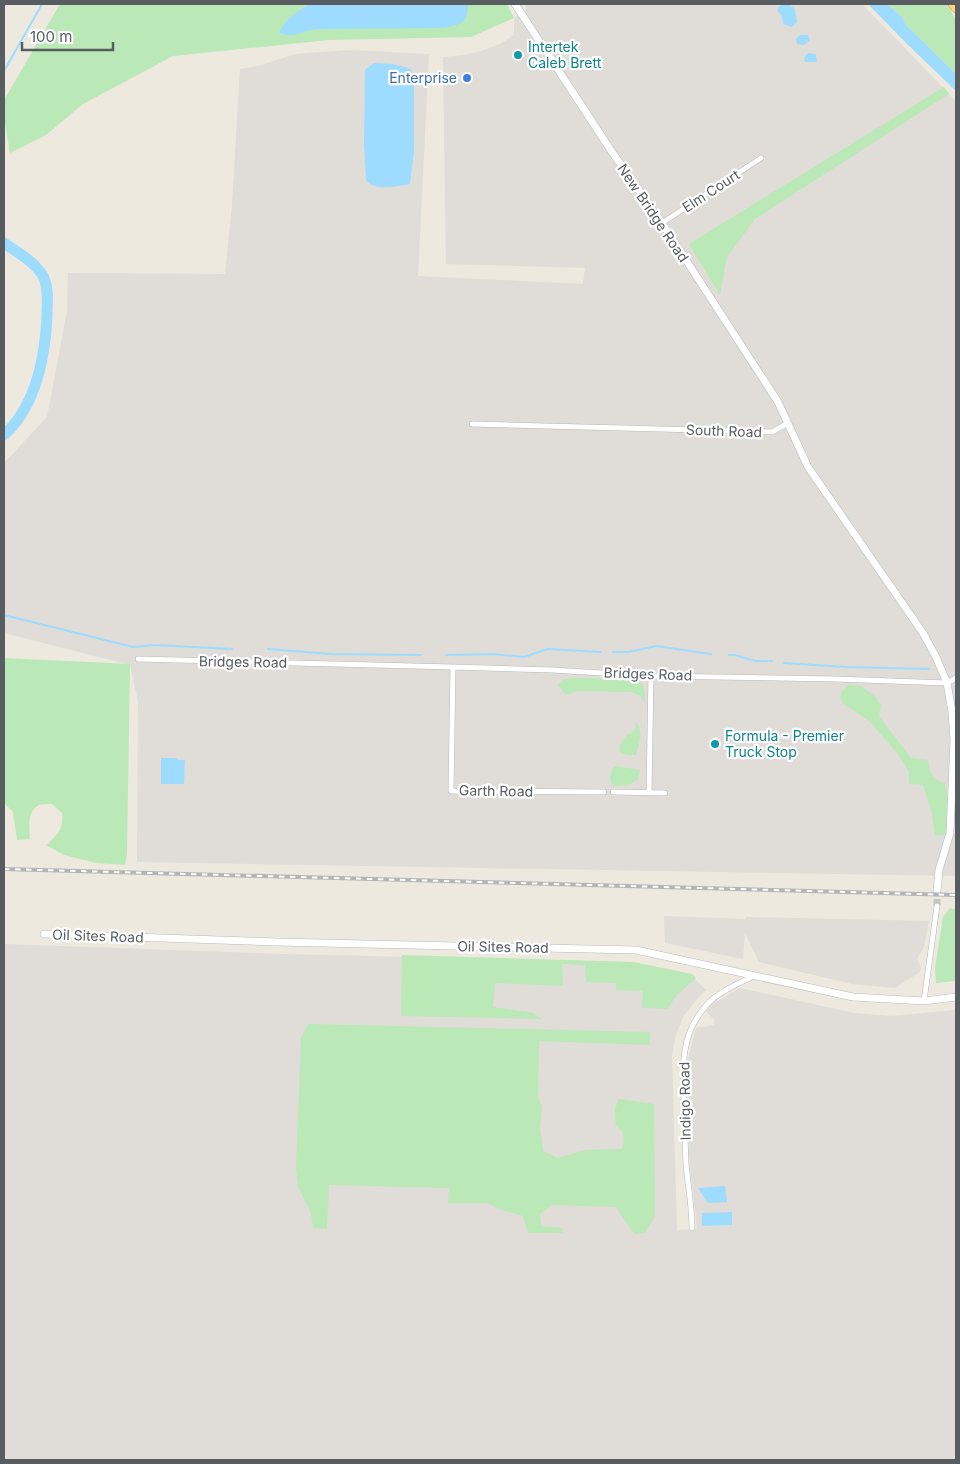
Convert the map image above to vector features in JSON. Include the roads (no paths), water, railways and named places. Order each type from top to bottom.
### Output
[{"type":"highway","points":[[953,4],[956,8]]},
{"type":"street","name":"New Bridge Road","points":[[515,4],[612,152],[662,223],[778,402],[788,423]]},
{"type":"street","name":"Elm Court","points":[[662,223],[762,158]]},
{"type":"street","name":"South Road","points":[[472,424],[772,432],[788,423]]},
{"type":"street","points":[[788,423],[808,467],[923,633],[947,683],[952,712],[954,768],[950,833],[939,870],[937,891]]},
{"type":"street","name":"Bridges Road","points":[[138,659],[552,670],[651,676],[947,683]]},
{"type":"street","name":"Garth Road","points":[[453,667],[452,791],[604,792]]},
{"type":"street","points":[[649,793],[651,676]]},
{"type":"street","points":[[947,683],[956,678]]},
{"type":"street","points":[[613,792],[665,793]]},
{"type":"street","points":[[924,1001],[937,906]]},
{"type":"street","name":"Oil Sites Road","points":[[44,934],[268,942],[636,950],[853,998],[924,1001],[956,997]]},
{"type":"street","name":"Indigo Road","points":[[692,1228],[686,1148],[683,1068],[685,1044],[696,1019],[711,1001],[736,984],[754,976]]},
{"type":"water","points":[[310,4],[468,4],[468,11],[465,20],[462,22],[454,26],[442,28],[317,29],[294,35],[279,32],[293,15]]},
{"type":"water","points":[[782,4],[788,4],[795,9],[797,22],[792,27],[783,24],[782,16],[778,12],[778,8]]},
{"type":"water","points":[[868,4],[887,4],[902,17],[906,25],[956,74],[956,91],[906,43]]},
{"type":"water","points":[[800,35],[808,35],[810,40],[804,45],[797,44],[796,39]]},
{"type":"water","points":[[808,53],[816,54],[817,62],[805,62],[804,58]]},
{"type":"water","points":[[374,63],[393,64],[411,69],[414,79],[414,151],[410,184],[380,187],[370,184],[366,180],[364,145],[365,70]]},
{"type":"water","points":[[161,758],[185,760],[184,784],[161,784]]},
{"type":"water","points":[[725,1186],[727,1202],[708,1203],[698,1188]]},
{"type":"water","points":[[732,1212],[732,1225],[702,1226],[702,1213]]},
{"type":"waterway","points":[[4,71],[42,4]]},
{"type":"waterway","points":[[4,243],[26,258],[41,272],[47,287],[46,332],[37,380],[24,410],[4,435]]},
{"type":"waterway","points":[[4,615],[133,647],[154,645],[232,649]]},
{"type":"waterway","points":[[613,652],[628,652],[656,646],[711,654]]},
{"type":"waterway","points":[[268,649],[330,654],[421,655]]},
{"type":"waterway","points":[[446,655],[493,654],[524,657],[547,649],[601,652]]},
{"type":"waterway","points":[[729,655],[755,661],[772,661]]},
{"type":"waterway","points":[[784,663],[929,669]]},
{"type":"tunnel","points":[[937,891],[937,906]]},
{"type":"railway","points":[[4,869],[956,895]]},
{"type":"place","name":"Intertek Caleb Brett","points":[[518,55]]},
{"type":"place","name":"Enterprise","points":[[467,78]]},
{"type":"place","name":"Formula - Premier Truck Stop","points":[[715,744]]}]
